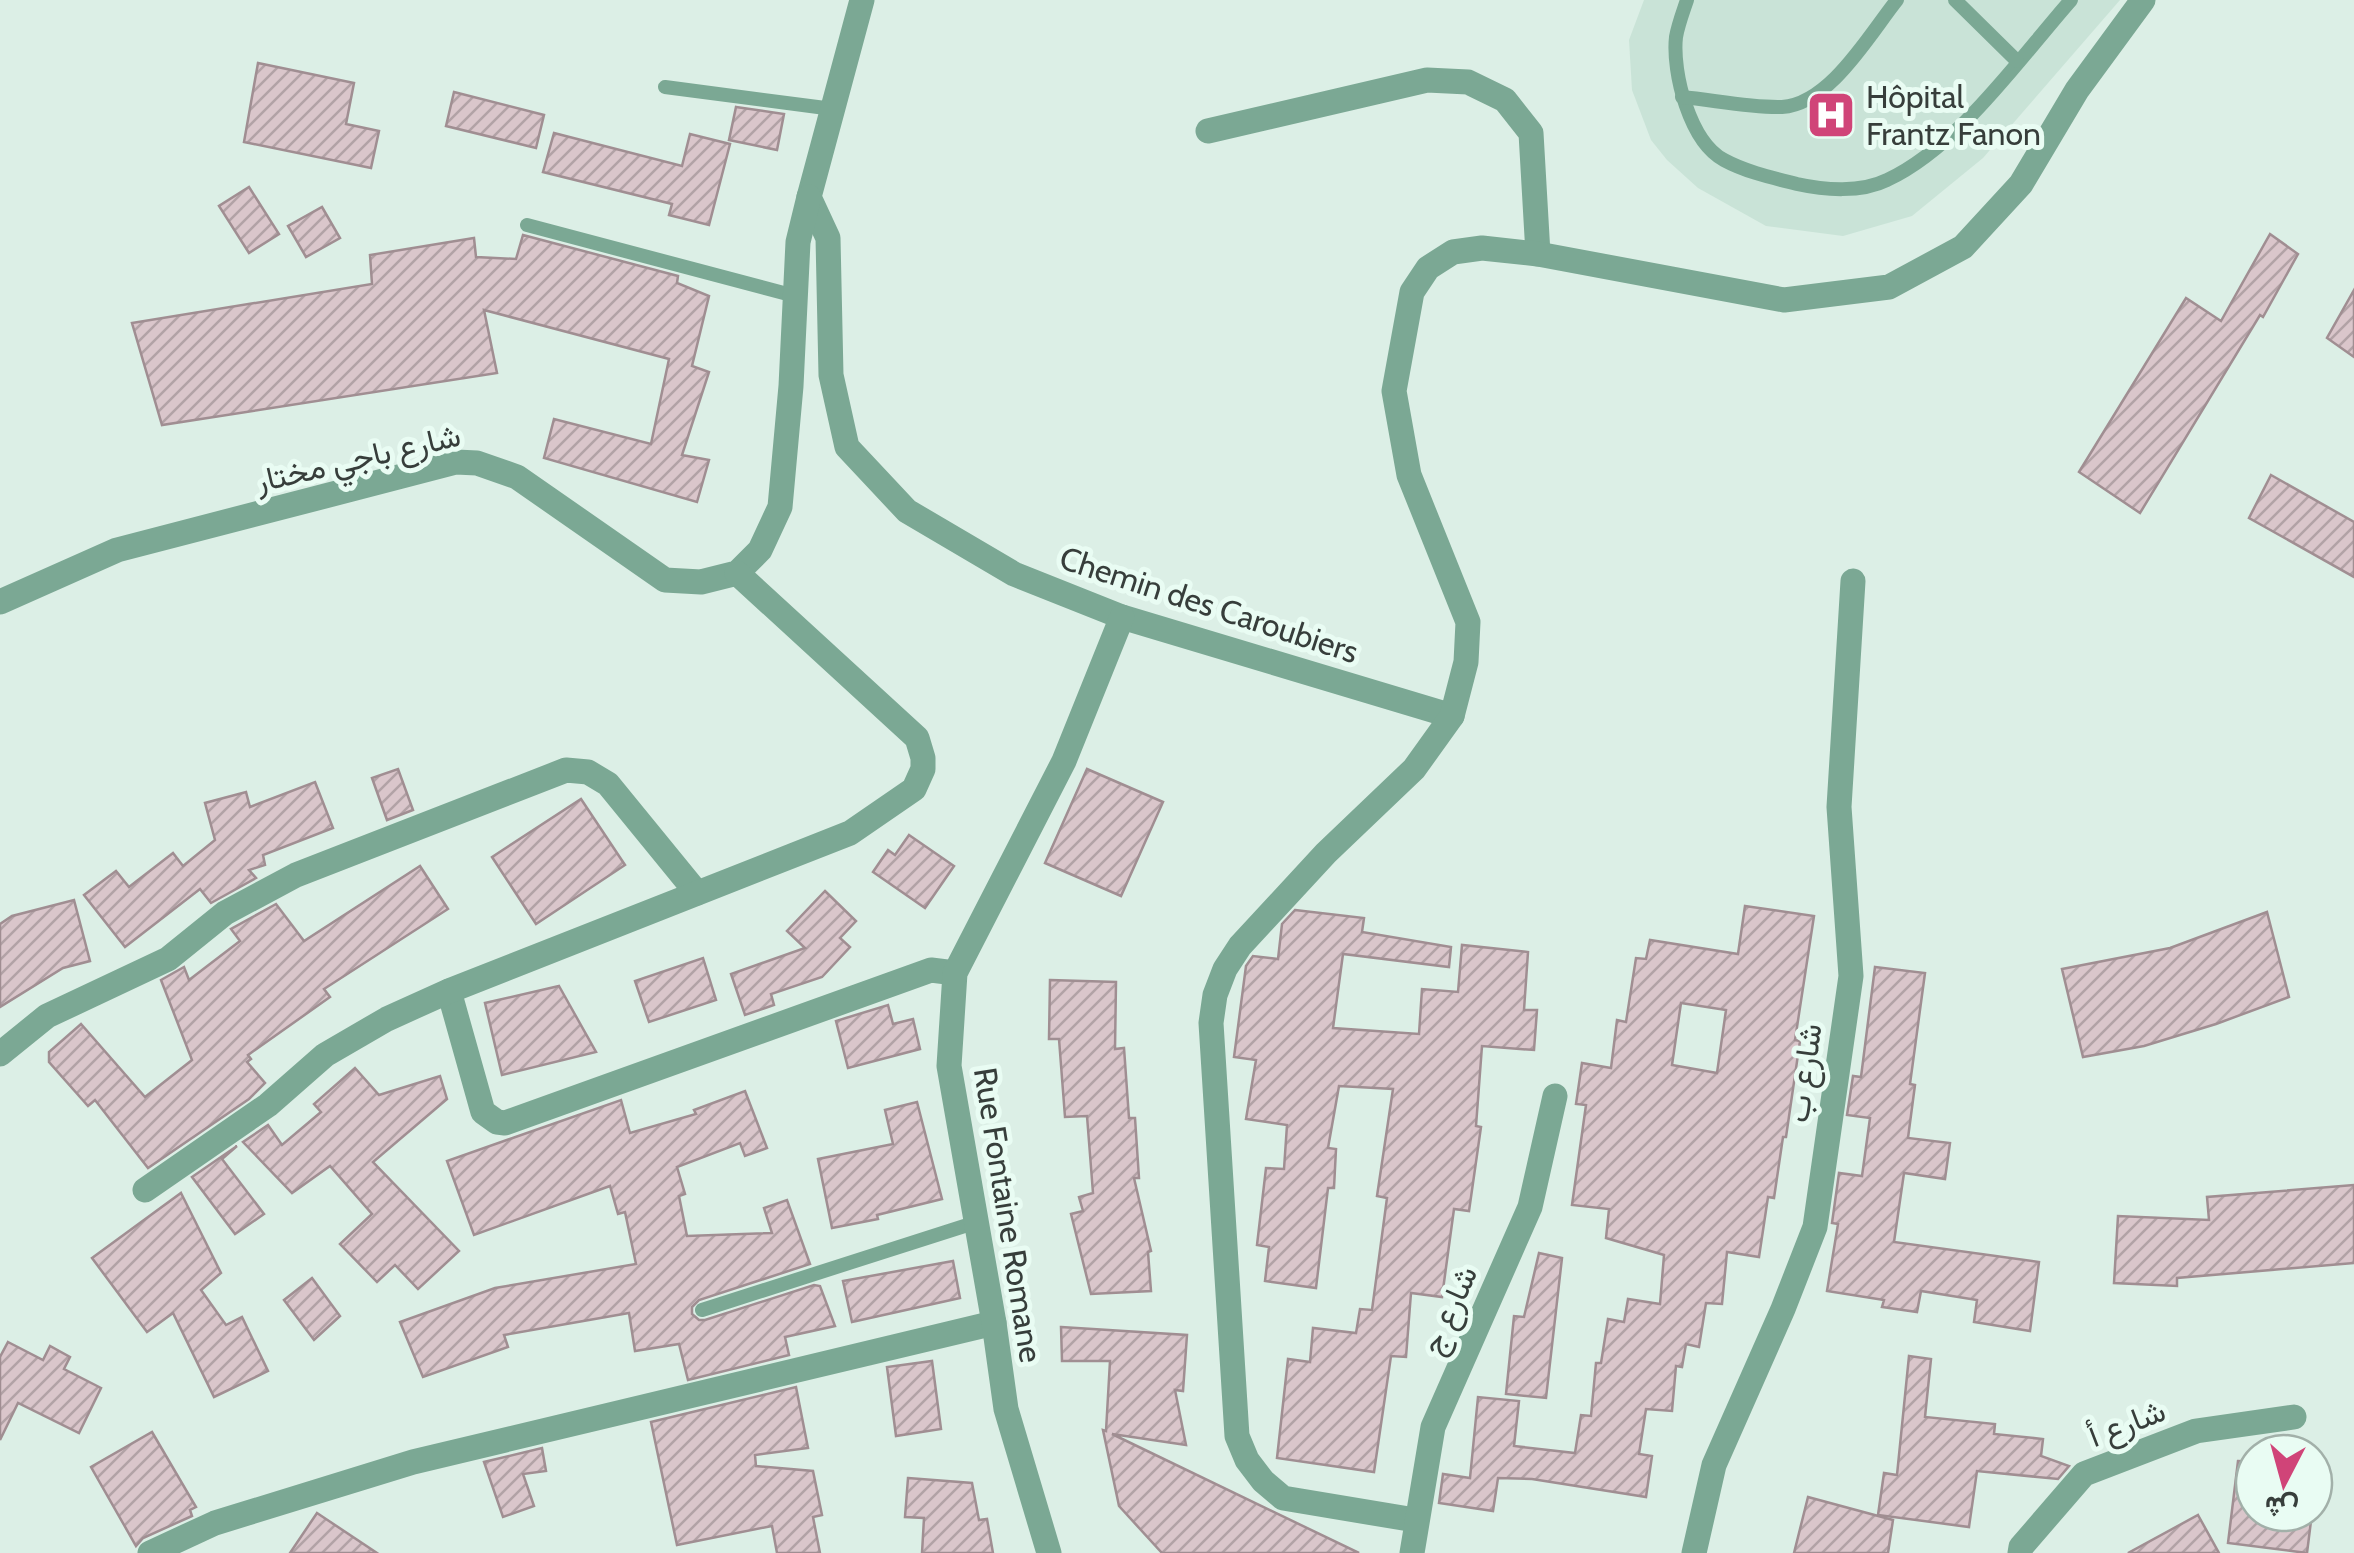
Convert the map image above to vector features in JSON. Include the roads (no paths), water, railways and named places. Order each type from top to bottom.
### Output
[{"type":"street","points":[[144,1190],[268,1105],[325,1054],[386,1019],[449,990],[850,833],[914,789],[923,770],[922,748],[917,738],[738,574],[760,550],[780,506],[798,242],[862,0]]},
{"type":"street","points":[[1415,1520],[1283,1498],[1255,1471],[1238,1436],[1233,1410],[1211,1023],[1215,995],[1240,946],[1326,853],[1414,769],[1452,716],[1466,662],[1468,622],[1409,475],[1394,390],[1412,292],[1428,268],[1453,252],[1482,248],[1538,254],[1784,300],[1890,287],[1963,247],[2022,184],[2076,90],[2143,0]]},
{"type":"street","points":[[1208,131],[1427,80],[1468,82],[1505,100],[1531,132],[1538,254]]},
{"type":"street","name":"Chemin des Caroubiers","points":[[809,198],[828,238],[832,375],[847,447],[907,511],[1014,574],[1122,618],[1452,716]]},
{"type":"street","name":"شارع باجي مختار","points":[[0,602],[117,550],[456,462],[477,463],[517,477],[665,580],[701,582],[738,574]]},
{"type":"street","name":"شارع ب","points":[[1694,1553],[1714,1465],[1815,1227],[1852,976],[1839,808],[1852,580]]},
{"type":"street","name":"Rue Fontaine Romane","points":[[1049,1553],[1006,1409],[949,1066],[956,974],[1064,761],[1122,618]]},
{"type":"street","points":[[0,1054],[47,1016],[168,958],[256,894],[566,770],[588,772],[608,784],[696,894]]},
{"type":"street","points":[[449,990],[482,1112],[514,1123],[931,970],[956,974]]},
{"type":"street","name":"شارع ج","points":[[1412,1553],[1432,1427],[1530,1207],[1555,1096]]},
{"type":"street","points":[[150,1553],[215,1522],[413,1462],[994,1324]]},
{"type":"street","name":"شارع أ","points":[[2020,1553],[2084,1474],[2196,1430],[2294,1417]]},
{"type":"lane","points":[[1686,0],[1676,37],[1677,70],[1682,96],[1700,133],[1720,158],[1771,178],[1825,190],[1883,183],[1952,136],[2072,0]]},
{"type":"lane","points":[[1682,96],[1783,107],[1811,98],[1833,80],[1897,0]]},
{"type":"lane","points":[[1955,0],[2018,61]]},
{"type":"lane","points":[[664,87],[833,109]]},
{"type":"lane","points":[[526,224],[795,296]]},
{"type":"lane","points":[[702,1310],[977,1222]]},
{"type":"place","name":"Hôpital Frantz Fanon","points":[[1831,115]]}]
